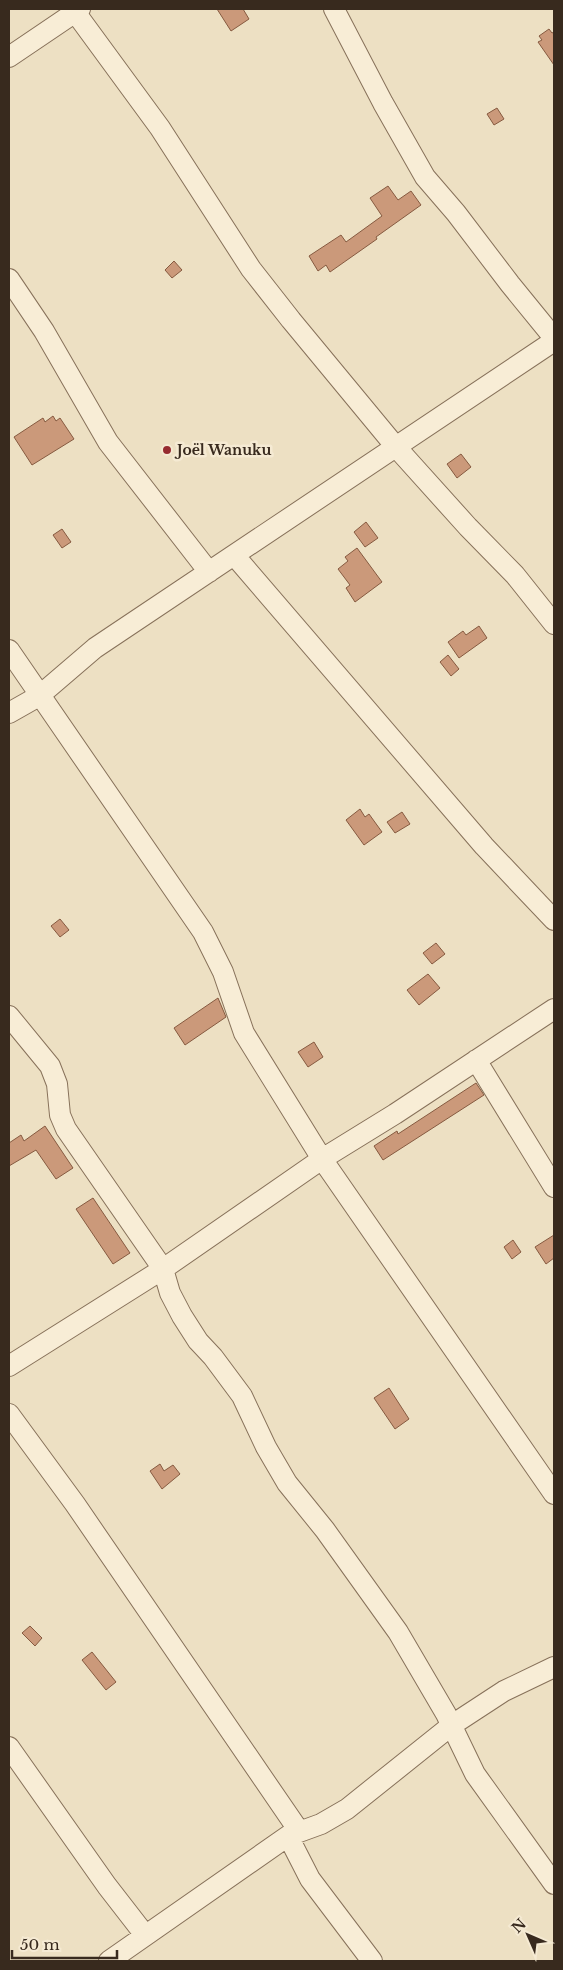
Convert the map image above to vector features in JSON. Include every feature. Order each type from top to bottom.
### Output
[{"type":"street","points":[[9,712],[39,696],[95,648],[554,339],[456,213],[425,177],[383,103],[334,9]]},
{"type":"street","points":[[11,52],[77,10],[160,128],[252,269],[396,447],[468,527],[515,575],[554,624]]},
{"type":"street","points":[[9,279],[44,331],[108,442],[208,572]]},
{"type":"street","points":[[234,555],[484,846],[554,920]]},
{"type":"street","points":[[9,650],[203,932],[223,972],[244,1033],[322,1159],[554,1494]]},
{"type":"street","points":[[9,1366],[163,1269],[322,1159],[554,1009]]},
{"type":"street","points":[[9,1016],[50,1066],[57,1084],[60,1116],[66,1130],[163,1269],[170,1293],[198,1342],[213,1357],[242,1396],[266,1448],[287,1482],[325,1530],[398,1632],[452,1726],[475,1774],[554,1884]]},
{"type":"street","points":[[476,1060],[554,1187]]},
{"type":"street","points":[[9,1414],[75,1504],[293,1833],[310,1878],[372,1961]]},
{"type":"street","points":[[109,1961],[137,1947],[293,1833],[321,1824],[347,1810],[452,1726],[504,1691],[554,1667]]},
{"type":"street","points":[[9,1748],[108,1886],[137,1947]]},
{"type":"building","points":[[217,9],[243,9],[249,19],[231,31]]},
{"type":"building","points":[[549,29],[552,33],[554,32],[554,65],[538,42],[542,40],[539,36]]},
{"type":"building","points":[[497,108],[504,119],[494,125],[487,114]]},
{"type":"building","points":[[388,186],[398,200],[411,191],[421,205],[330,272],[326,265],[318,271],[309,256],[341,235],[346,242],[382,216],[370,198]]},
{"type":"building","points":[[174,261],[182,270],[172,278],[165,270]]},
{"type":"building","points":[[53,416],[56,421],[60,418],[74,439],[32,465],[14,437],[43,418],[45,422]]},
{"type":"building","points":[[461,454],[471,467],[457,478],[447,464]]},
{"type":"building","points":[[366,522],[378,538],[365,547],[354,532]]},
{"type":"building","points":[[62,529],[71,542],[62,548],[53,535]]},
{"type":"building","points":[[357,548],[382,582],[355,602],[346,588],[350,585],[338,569],[348,561],[345,557]]},
{"type":"building","points":[[479,626],[487,638],[459,658],[448,642],[463,631],[466,635]]},
{"type":"building","points":[[448,655],[459,669],[451,676],[440,662]]},
{"type":"building","points":[[360,809],[365,817],[369,814],[382,832],[364,845],[346,820]]},
{"type":"building","points":[[402,812],[410,824],[395,833],[387,822]]},
{"type":"building","points":[[60,919],[69,930],[60,937],[51,926]]},
{"type":"building","points":[[436,943],[445,954],[432,964],[423,953]]},
{"type":"building","points":[[428,974],[440,988],[419,1005],[407,990]]},
{"type":"building","points":[[218,998],[226,1017],[185,1045],[174,1028]]},
{"type":"building","points":[[314,1042],[323,1057],[308,1067],[298,1052]]},
{"type":"building","points":[[476,1083],[484,1095],[383,1160],[374,1146],[397,1131],[398,1134]]},
{"type":"building","points":[[45,1126],[73,1168],[56,1179],[36,1150],[9,1166],[9,1143],[21,1135],[24,1141]]},
{"type":"building","points":[[93,1198],[130,1253],[113,1264],[76,1209]]},
{"type":"building","points":[[554,1235],[554,1258],[546,1264],[535,1247]]},
{"type":"building","points":[[513,1240],[521,1252],[512,1259],[504,1247]]},
{"type":"building","points":[[389,1388],[409,1419],[395,1429],[374,1398]]},
{"type":"building","points":[[160,1464],[164,1471],[173,1465],[180,1474],[162,1489],[150,1471]]},
{"type":"building","points":[[30,1626],[42,1638],[35,1646],[22,1633]]},
{"type":"building","points":[[92,1652],[116,1682],[106,1690],[82,1660]]},
{"type":"place","name":"Joël Wanuku","points":[[167,450]]}]
